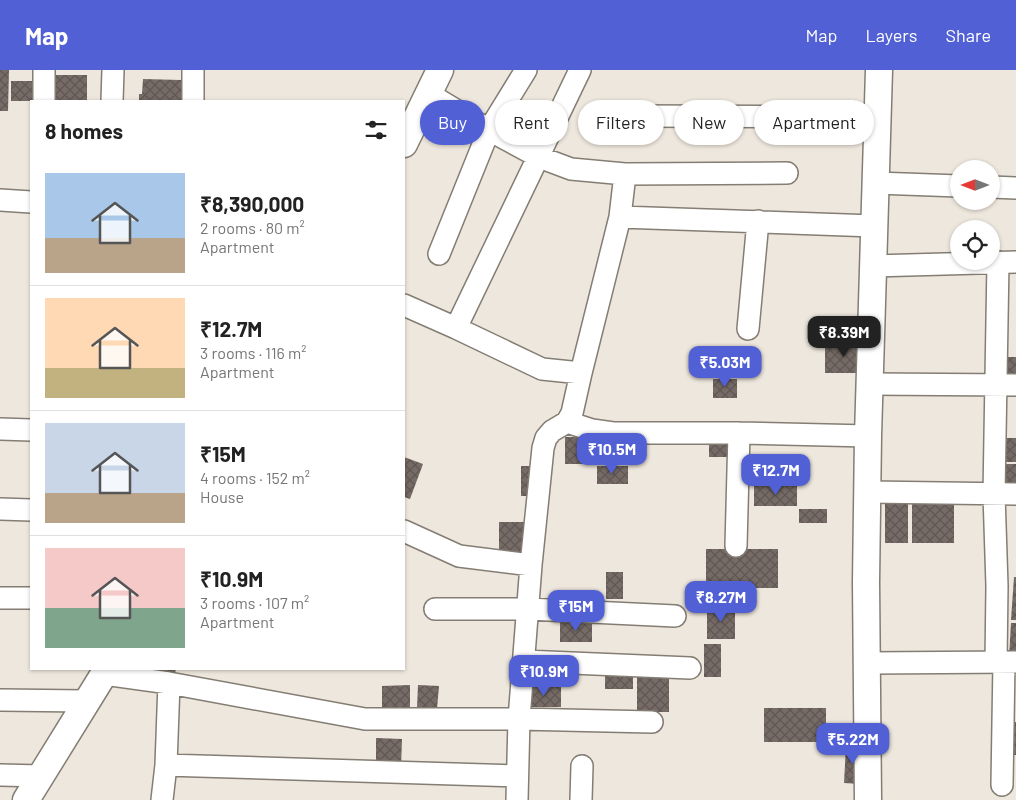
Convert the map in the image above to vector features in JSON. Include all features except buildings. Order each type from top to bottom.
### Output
[{"type":"street","points":[[44,70],[44,100]]},
{"type":"street","points":[[112,100],[113,70]]},
{"type":"street","points":[[193,70],[193,100]]},
{"type":"street","points":[[405,142],[440,70]]},
{"type":"street","points":[[439,254],[489,130],[526,70]]},
{"type":"street","points":[[456,328],[580,70]]},
{"type":"street","points":[[868,800],[866,582],[868,436],[878,70]]},
{"type":"street","points":[[429,94],[539,157],[571,169],[625,174],[787,173]]},
{"type":"street","points":[[664,116],[877,117]]},
{"type":"street","points":[[517,800],[519,719],[531,565],[543,448],[546,438],[552,431],[567,422],[572,413],[620,217],[625,174]]},
{"type":"street","points":[[876,183],[950,186]]},
{"type":"street","points":[[1000,187],[1016,188]]},
{"type":"street","points":[[0,200],[30,202]]},
{"type":"street","points":[[620,217],[874,226]]},
{"type":"street","points":[[748,329],[758,221]]},
{"type":"street","points":[[873,266],[1007,262],[1006,385],[994,494],[998,586],[1005,662],[1002,785]]},
{"type":"street","points":[[405,305],[542,369],[581,373]]},
{"type":"street","points":[[869,384],[1006,385]]},
{"type":"street","points":[[567,422],[592,430],[613,433],[868,436]]},
{"type":"street","points":[[0,429],[30,430]]},
{"type":"street","points":[[736,546],[739,433]]},
{"type":"street","points":[[868,492],[1016,494]]},
{"type":"street","points":[[0,509],[30,510]]},
{"type":"street","points":[[405,531],[459,556],[531,565]]},
{"type":"street","points":[[0,598],[30,598]]},
{"type":"street","points":[[436,609],[528,609],[675,616]]},
{"type":"street","points":[[524,660],[690,668]]},
{"type":"street","points":[[868,662],[1005,662]]},
{"type":"street","points":[[26,800],[106,671],[365,719],[519,719],[652,722]]},
{"type":"street","points":[[162,800],[166,765],[169,683]]},
{"type":"street","points":[[0,700],[86,702]]},
{"type":"street","points":[[166,765],[517,776]]},
{"type":"street","points":[[582,766],[582,800]]},
{"type":"street","points":[[0,775],[41,776]]}]
